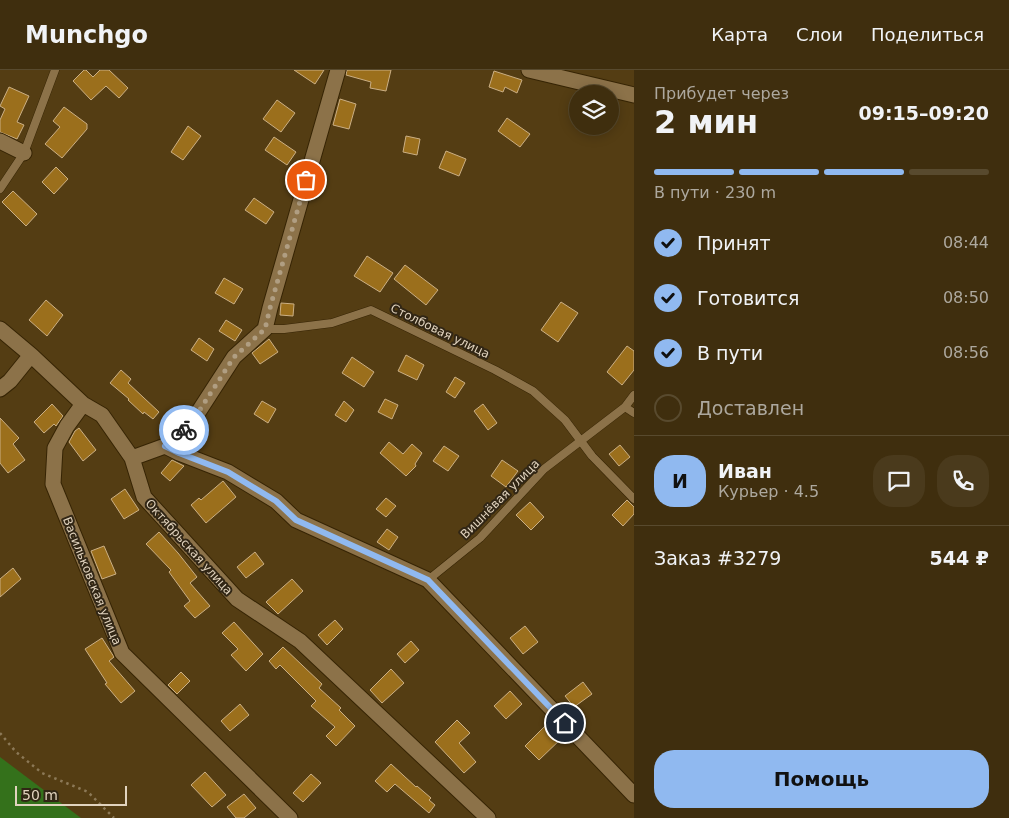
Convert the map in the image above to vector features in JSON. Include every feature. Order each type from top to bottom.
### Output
[{"type":"street","points":[[132,458],[165,446],[190,425],[234,357],[265,329],[272,298],[338,70]]},
{"type":"street","points":[[530,70],[634,95]]},
{"type":"street","points":[[0,141],[24,153]]},
{"type":"street","name":"Октябрьская улица","points":[[0,329],[83,404],[102,415],[132,458],[144,497],[237,599],[300,641],[488,818]]},
{"type":"street","points":[[0,389],[31,355]]},
{"type":"street","name":"Васильковская улица","points":[[83,404],[67,426],[56,448],[53,484],[122,653],[290,818]]},
{"type":"street","points":[[165,446],[228,472],[276,501],[296,520],[428,580],[634,795]]},
{"type":"lane","points":[[0,189],[24,153],[55,70]]},
{"type":"lane","name":"Столбовая улица","points":[[265,329],[284,329],[332,323],[371,310],[495,370],[533,391],[565,420],[592,456],[634,499]]},
{"type":"lane","name":"Вишнёвая улица","points":[[428,580],[480,538],[544,470],[625,407],[634,395]]},
{"type":"lane","points":[[625,407],[634,413]]},
{"type":"path","points":[[0,733],[16,752],[42,773],[88,792],[114,818]]},
{"type":"green space","points":[[0,757],[81,818],[0,818]]},
{"type":"building","points":[[84,70],[93,77],[100,70],[109,70],[128,88],[119,98],[106,86],[91,100],[73,81]]},
{"type":"building","points":[[294,70],[324,70],[315,84]]},
{"type":"building","points":[[347,70],[391,70],[386,91],[370,88],[371,82],[346,75]]},
{"type":"building","points":[[494,71],[522,80],[517,93],[505,87],[503,92],[489,87]]},
{"type":"building","points":[[9,87],[29,96],[17,122],[24,125],[17,139],[0,132],[0,120],[5,109],[0,106]]},
{"type":"building","points":[[340,99],[356,104],[349,129],[333,125]]},
{"type":"building","points":[[277,100],[295,113],[281,132],[263,119]]},
{"type":"building","points":[[64,107],[87,124],[87,129],[62,158],[45,144],[60,127],[53,121]]},
{"type":"building","points":[[507,118],[530,134],[520,147],[498,131]]},
{"type":"building","points":[[188,126],[201,136],[183,160],[171,152]]},
{"type":"building","points":[[406,136],[420,139],[417,155],[403,152]]},
{"type":"building","points":[[274,137],[296,152],[287,165],[265,150]]},
{"type":"building","points":[[446,151],[466,159],[459,176],[439,168]]},
{"type":"building","points":[[56,167],[68,179],[54,194],[42,182]]},
{"type":"building","points":[[13,191],[37,214],[26,226],[2,202]]},
{"type":"building","points":[[254,198],[274,212],[266,224],[245,210]]},
{"type":"building","points":[[367,256],[393,273],[380,292],[354,276]]},
{"type":"building","points":[[405,265],[438,290],[426,305],[394,279]]},
{"type":"building","points":[[224,278],[243,289],[234,304],[215,293]]},
{"type":"building","points":[[46,300],[63,315],[47,336],[29,320]]},
{"type":"building","points":[[561,302],[578,313],[558,342],[541,330]]},
{"type":"building","points":[[281,303],[294,304],[293,316],[280,315]]},
{"type":"building","points":[[226,320],[242,330],[235,341],[219,331]]},
{"type":"building","points":[[199,338],[214,349],[207,361],[191,350]]},
{"type":"building","points":[[269,339],[278,352],[260,364],[252,353]]},
{"type":"building","points":[[627,346],[634,351],[634,370],[622,385],[607,372]]},
{"type":"building","points":[[406,355],[424,365],[417,380],[398,371]]},
{"type":"building","points":[[352,357],[374,372],[364,387],[342,373]]},
{"type":"building","points":[[121,370],[131,379],[128,383],[159,412],[153,419],[144,412],[143,414],[110,383]]},
{"type":"building","points":[[455,377],[465,383],[455,398],[446,392]]},
{"type":"building","points":[[385,399],[398,405],[392,419],[378,412]]},
{"type":"building","points":[[262,401],[276,409],[268,423],[254,414]]},
{"type":"building","points":[[344,401],[354,410],[346,422],[335,415]]},
{"type":"building","points":[[52,404],[63,416],[56,426],[54,424],[44,433],[34,422]]},
{"type":"building","points":[[483,404],[497,423],[488,430],[474,411]]},
{"type":"building","points":[[0,418],[19,438],[13,444],[25,460],[8,473],[0,463]]},
{"type":"building","points":[[79,428],[96,450],[83,461],[69,442],[75,431]]},
{"type":"building","points":[[389,442],[403,454],[412,444],[422,453],[415,464],[416,466],[406,476],[380,453]]},
{"type":"building","points":[[620,445],[630,457],[619,466],[609,454]]},
{"type":"building","points":[[444,446],[459,456],[448,471],[433,461]]},
{"type":"building","points":[[172,460],[184,466],[170,481],[161,473]]},
{"type":"building","points":[[502,460],[518,471],[506,487],[491,476]]},
{"type":"building","points":[[223,481],[236,497],[206,523],[191,505],[199,498],[201,500]]},
{"type":"building","points":[[125,489],[139,510],[124,519],[111,499]]},
{"type":"building","points":[[386,498],[396,506],[386,517],[376,509]]},
{"type":"building","points":[[627,500],[634,507],[634,514],[623,526],[612,515]]},
{"type":"building","points":[[530,502],[544,517],[531,530],[516,515]]},
{"type":"building","points":[[387,529],[398,537],[389,550],[377,542]]},
{"type":"building","points":[[159,532],[197,577],[190,583],[210,606],[195,618],[184,606],[190,601],[169,572],[171,570],[146,544]]},
{"type":"building","points":[[104,546],[116,574],[102,579],[91,551]]},
{"type":"building","points":[[255,552],[264,564],[246,578],[237,567]]},
{"type":"building","points":[[13,568],[21,579],[0,597],[0,579]]},
{"type":"building","points":[[292,579],[303,591],[278,614],[266,602]]},
{"type":"building","points":[[335,620],[343,629],[327,645],[318,635]]},
{"type":"building","points":[[234,622],[263,654],[246,671],[231,655],[238,649],[222,633]]},
{"type":"building","points":[[525,626],[538,642],[523,654],[510,638]]},
{"type":"building","points":[[102,638],[114,657],[109,661],[135,691],[121,703],[105,684],[107,683],[85,649]]},
{"type":"building","points":[[411,641],[419,650],[405,663],[397,654]]},
{"type":"building","points":[[283,647],[322,684],[319,688],[341,708],[339,710],[355,726],[336,746],[326,736],[335,727],[311,706],[316,701],[280,665],[276,669],[269,661]]},
{"type":"building","points":[[391,669],[404,683],[382,703],[370,690]]},
{"type":"building","points":[[181,672],[190,681],[177,694],[168,685]]},
{"type":"building","points":[[583,682],[592,694],[574,707],[565,696]]},
{"type":"building","points":[[510,691],[522,704],[506,719],[494,706]]},
{"type":"building","points":[[240,704],[249,715],[230,731],[221,721]]},
{"type":"building","points":[[457,720],[470,733],[459,743],[476,762],[464,773],[435,742]]},
{"type":"building","points":[[550,721],[564,736],[539,760],[525,746]]},
{"type":"building","points":[[391,764],[431,798],[429,800],[435,805],[429,813],[395,784],[387,792],[375,781]]},
{"type":"building","points":[[205,772],[226,795],[212,807],[191,785]]},
{"type":"building","points":[[311,774],[321,783],[303,802],[293,793]]},
{"type":"building","points":[[244,794],[256,808],[244,818],[236,818],[227,807]]},
{"type":"way so far","points":[[184,430],[190,425],[234,357],[265,329],[306,180]]},
{"type":"route","points":[[184,430],[165,446],[228,472],[276,501],[296,520],[428,580],[565,723]]}]
